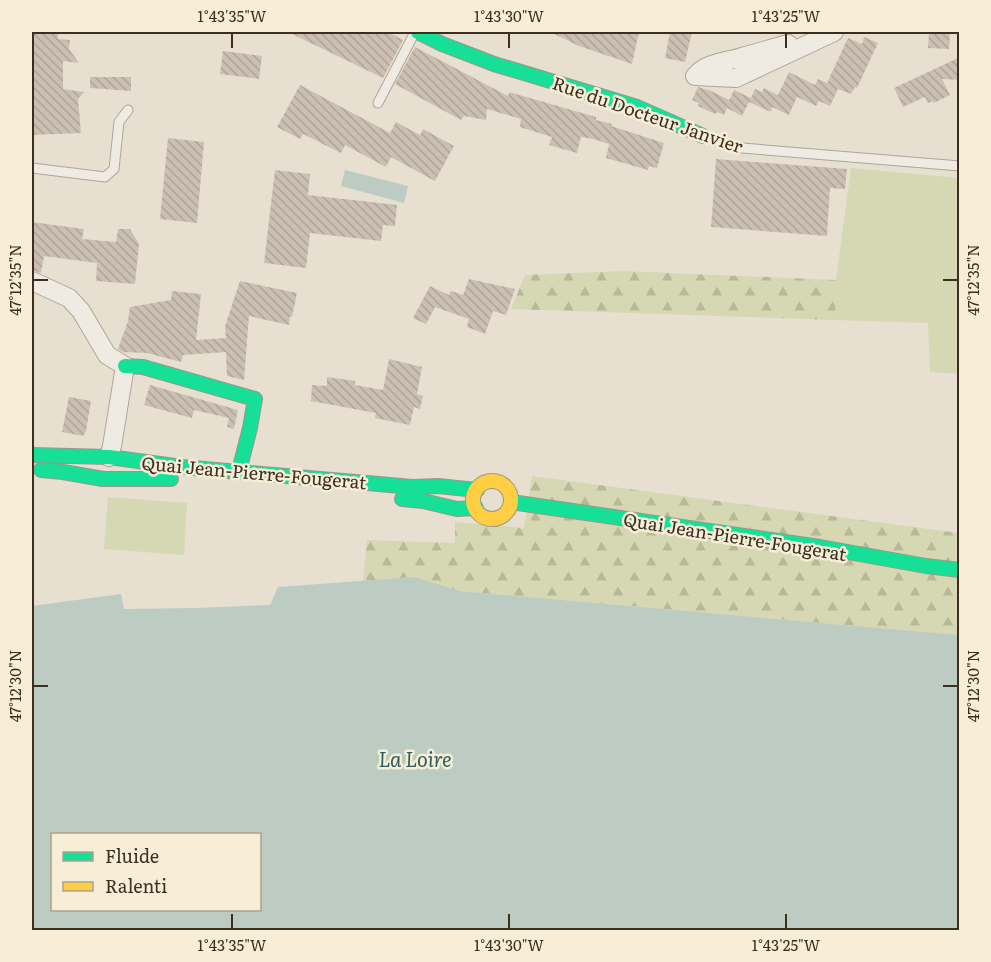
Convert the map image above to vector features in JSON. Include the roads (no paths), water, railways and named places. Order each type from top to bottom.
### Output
[{"type":"main road","name":"Rue du Docteur Janvier","points":[[416,32],[441,45],[476,58],[656,113],[703,136]]},
{"type":"main road","points":[[125,366],[143,367],[255,399],[239,471]]},
{"type":"main road","name":"Quai Jean-Pierre-Fougerat","points":[[32,455],[109,457],[182,467],[413,487],[438,486],[477,490],[485,483],[496,482],[505,486],[511,502],[506,514],[494,519],[485,517],[476,508],[456,509],[400,498],[174,479],[103,479],[32,469]]},
{"type":"main road","points":[[476,508],[474,499],[477,490]]},
{"type":"main road","name":"Quai Jean-Pierre-Fougerat","points":[[511,502],[960,570]]},
{"type":"street","points":[[833,32],[736,78],[695,76],[699,71],[718,62],[833,32]]},
{"type":"street","points":[[32,281],[69,298],[81,311],[107,355],[125,366],[109,457]]},
{"type":"lane","points":[[378,103],[416,32]]},
{"type":"lane","points":[[32,168],[105,177],[114,169],[119,122],[128,110]]},
{"type":"lane","name":"Rue du Docteur Janvier","points":[[703,136],[742,148],[960,166]]},
{"type":"water","points":[[345,170],[408,186],[404,203],[341,186]]},
{"type":"water","name":"La Loire","points":[[415,577],[460,591],[959,635],[959,930],[32,930],[32,606],[121,594],[124,609],[270,605],[278,587]]}]
